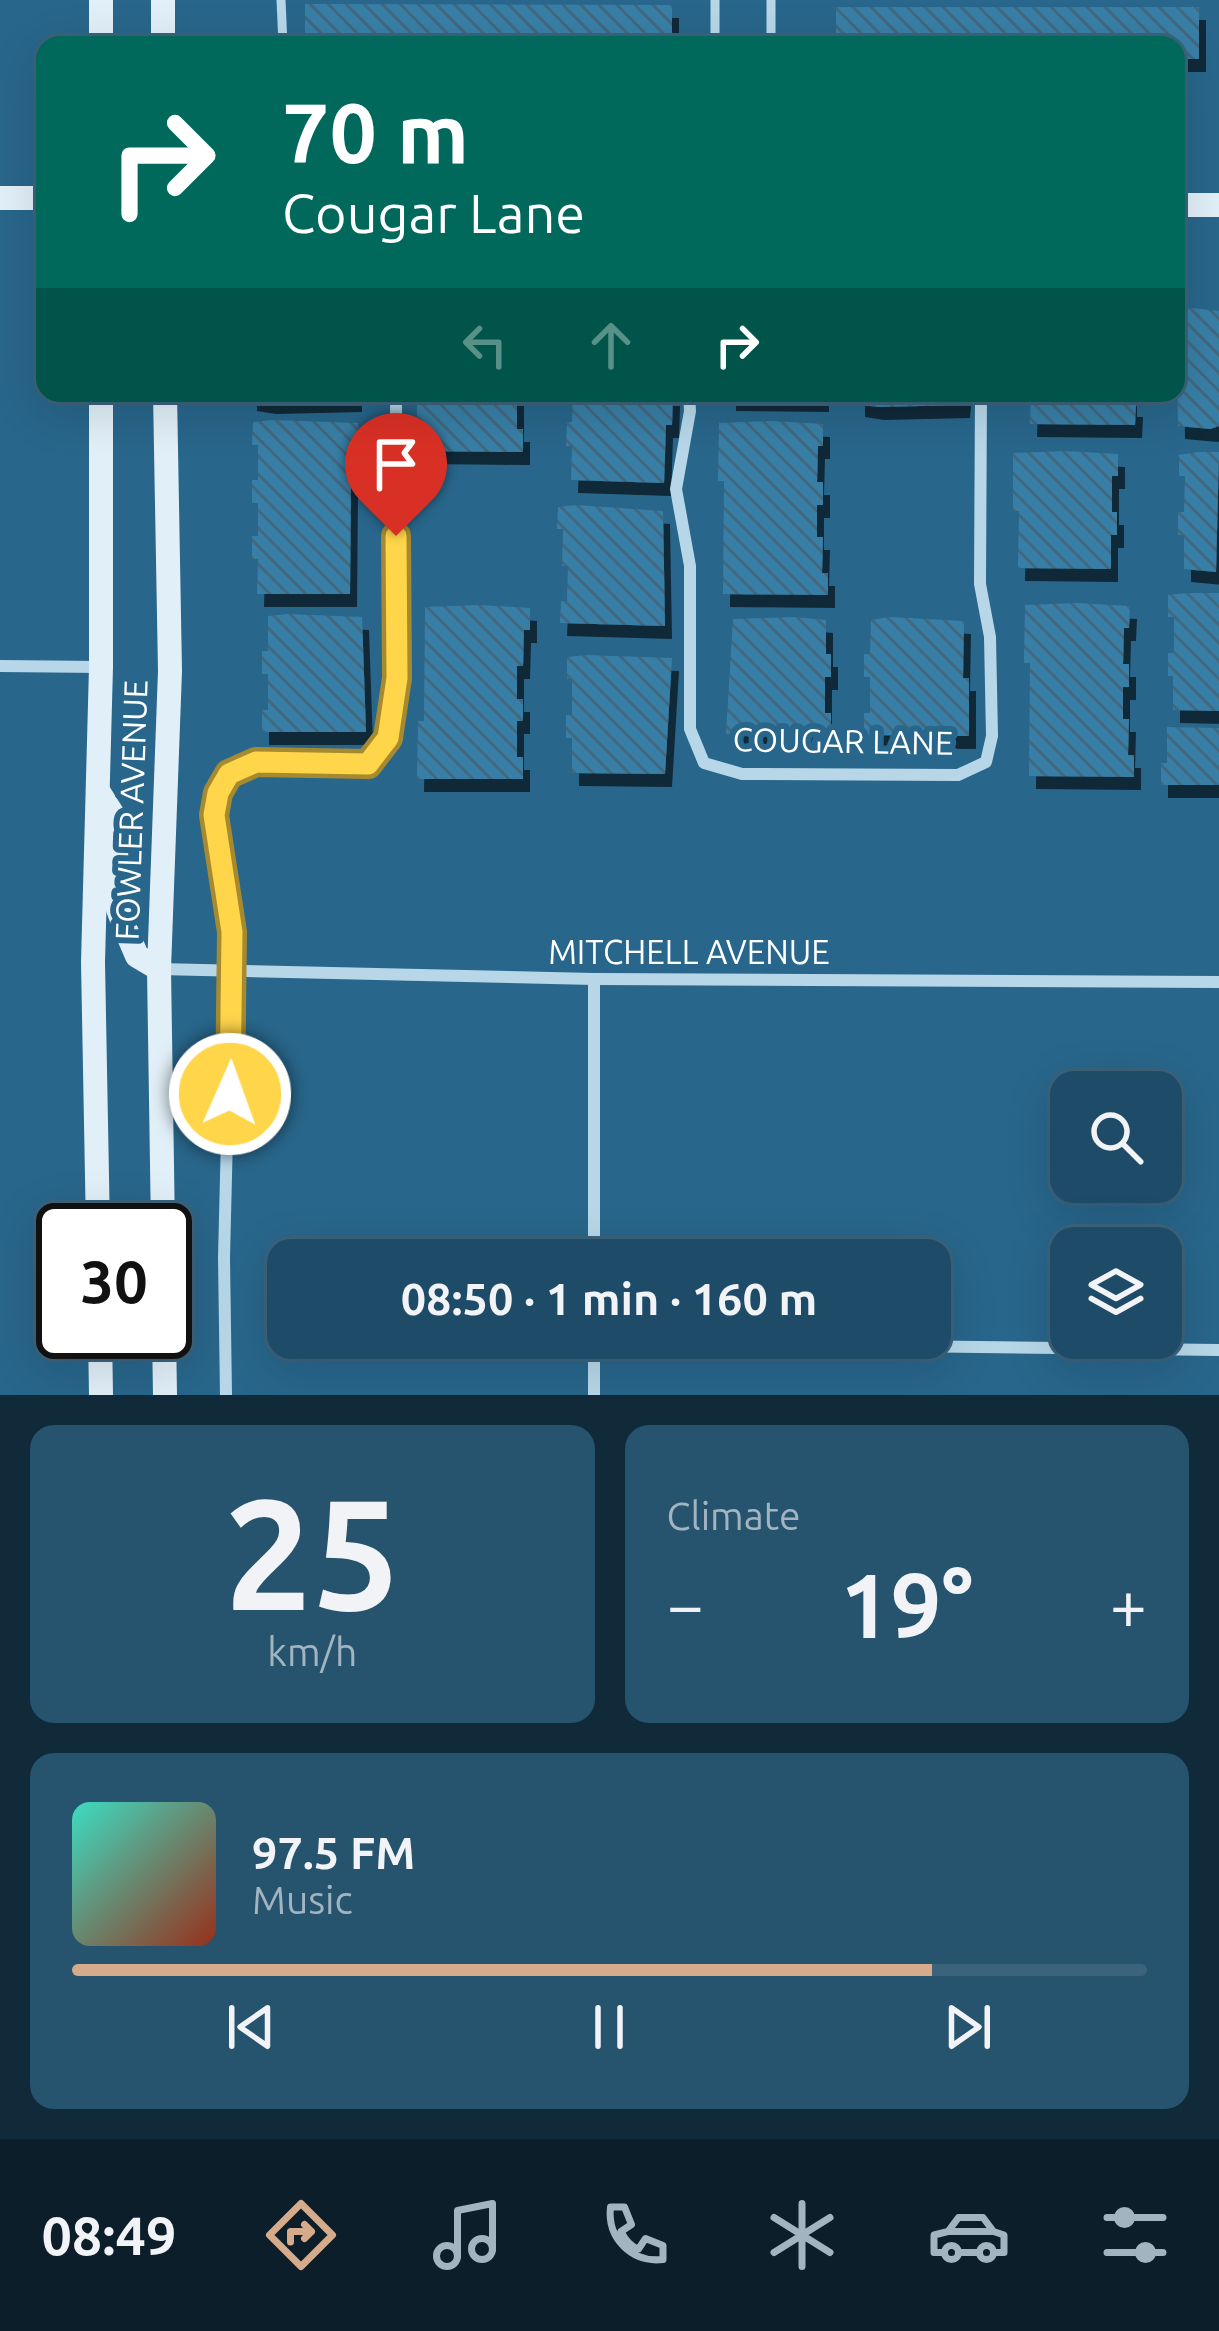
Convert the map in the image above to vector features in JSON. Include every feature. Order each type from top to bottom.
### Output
[{"type":"main road","points":[[101,0],[101,36]]},
{"type":"main road","points":[[163,0],[163,36]]},
{"type":"main road","points":[[0,198],[36,198]]},
{"type":"main road","points":[[1185,205],[1219,206]]},
{"type":"main road","name":"FOWLER AVENUE","points":[[97,1203],[93,962],[101,667],[101,402]]},
{"type":"main road","name":"FOWLER AVENUE","points":[[163,1203],[159,969],[170,671],[165,402]]},
{"type":"main road","points":[[98,791],[115,818],[118,909],[137,956],[159,969]]},
{"type":"main road","points":[[100,1359],[101,1395]]},
{"type":"main road","points":[[164,1359],[165,1395]]},
{"type":"street","points":[[226,1395],[224,1258],[232,932],[214,815],[218,793],[229,774],[256,762],[368,764],[388,738],[397,678],[395,402]]},
{"type":"street","name":"COUGAR LANE","points":[[690,402],[676,489],[690,566],[690,729],[704,763],[742,774],[893,775],[958,775],[986,762],[990,637],[980,584],[981,402]]},
{"type":"street","points":[[0,666],[101,667]]},
{"type":"street","name":"MITCHELL AVENUE","points":[[159,969],[594,979],[1219,982]]},
{"type":"street","points":[[594,979],[594,1239]]},
{"type":"street","points":[[951,1346],[1219,1350]]},
{"type":"street","points":[[594,1359],[594,1395]]},
{"type":"lane","points":[[281,0],[283,36]]},
{"type":"lane","points":[[715,0],[716,36]]},
{"type":"lane","points":[[771,36],[772,0]]},
{"type":"building","points":[[305,4],[672,5],[672,36],[305,36]]},
{"type":"building","points":[[836,7],[1199,7],[1199,59],[1185,59],[1185,36],[836,36]]},
{"type":"building","points":[[1185,309],[1219,311],[1219,426],[1210,429],[1178,426],[1178,402],[1185,402]]},
{"type":"building","points":[[417,402],[517,402],[523,452],[417,451]]},
{"type":"building","points":[[573,402],[673,402],[672,425],[666,425],[664,483],[571,480],[572,446],[566,446],[567,422],[572,422]]},
{"type":"building","points":[[858,402],[963,402],[877,407]]},
{"type":"building","points":[[1031,402],[1136,404],[1135,425],[1030,424]]},
{"type":"building","points":[[253,422],[358,423],[357,481],[351,481],[350,594],[257,594],[258,559],[252,559],[252,536],[258,536],[258,503],[252,503],[252,480],[258,480],[258,445],[252,445]]},
{"type":"building","points":[[719,423],[823,424],[817,482],[823,482],[823,505],[817,505],[817,537],[823,537],[822,573],[828,573],[828,595],[723,594],[724,481],[718,481]]},
{"type":"building","points":[[1219,452],[1216,572],[1184,569],[1184,535],[1178,535],[1185,476],[1179,476],[1179,455]]},
{"type":"building","points":[[1013,453],[1118,454],[1118,476],[1112,476],[1117,535],[1111,535],[1111,569],[1018,568]]},
{"type":"building","points":[[558,507],[663,511],[665,626],[560,623],[561,601],[567,601],[568,566],[562,566]]},
{"type":"building","points":[[1219,593],[1219,711],[1173,710],[1168,653],[1174,653],[1174,617],[1168,617],[1168,595]]},
{"type":"building","points":[[1025,605],[1130,606],[1129,628],[1124,628],[1123,664],[1129,664],[1129,687],[1123,687],[1123,719],[1129,719],[1128,755],[1134,755],[1134,777],[1029,776],[1030,663],[1024,663]]},
{"type":"building","points":[[425,607],[530,608],[523,666],[517,666],[523,721],[517,721],[517,757],[523,757],[523,779],[417,779],[418,721],[424,721]]},
{"type":"building","points":[[268,616],[362,617],[366,732],[262,732],[262,710],[268,710],[268,674],[262,674],[262,651],[268,651]]},
{"type":"building","points":[[733,619],[826,620],[831,677],[825,677],[825,713],[831,713],[831,735],[726,734]]},
{"type":"building","points":[[871,620],[964,621],[969,736],[864,735],[864,713],[870,713],[870,677],[864,677],[864,654],[870,654]]},
{"type":"building","points":[[567,657],[672,658],[665,774],[572,773],[572,738],[566,738],[566,715],[572,715]]},
{"type":"building","points":[[1167,727],[1219,728],[1219,785],[1161,785],[1161,763],[1167,763]]},
{"type":"route","points":[[230,1094],[232,932],[214,815],[218,793],[229,774],[256,762],[368,764],[388,738],[397,678],[396,536]]}]
